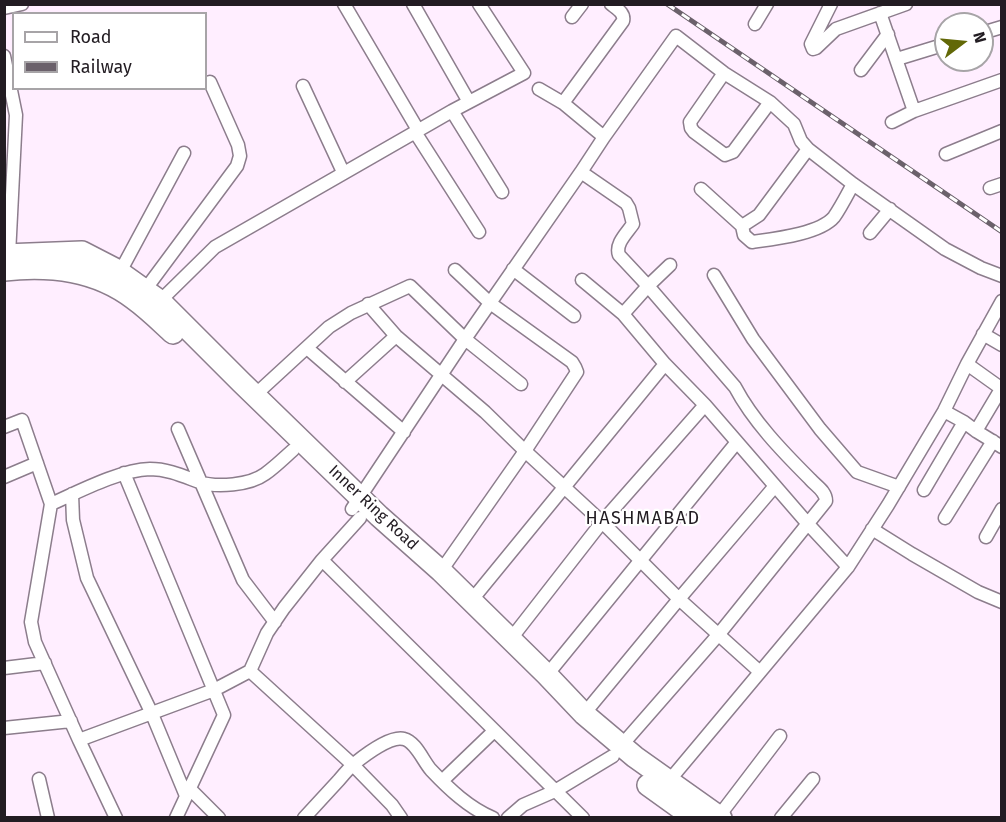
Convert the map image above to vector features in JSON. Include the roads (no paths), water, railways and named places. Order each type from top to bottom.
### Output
[{"type":"highway","name":"Inner Ring Road","points":[[6,260],[82,252],[120,272],[152,295],[255,395],[358,508],[576,723],[720,817]]},
{"type":"highway","name":"Inner Ring Road","points":[[6,260],[76,272],[110,284],[133,298],[173,333],[293,450],[358,508],[441,572],[547,675],[617,751],[633,774],[694,818]]},
{"type":"street","points":[[4,8],[22,4]]},
{"type":"street","points":[[344,4],[416,131],[479,232]]},
{"type":"street","points":[[413,4],[469,102]]},
{"type":"street","points":[[152,295],[215,247],[343,172],[524,73],[479,4]]},
{"type":"street","points":[[572,17],[582,4]]},
{"type":"street","points":[[563,104],[621,24],[624,17],[611,4]]},
{"type":"street","points":[[755,24],[767,4]]},
{"type":"street","points":[[831,4],[811,44],[813,49],[836,29],[906,4]]},
{"type":"street","points":[[880,13],[914,111]]},
{"type":"street","points":[[861,70],[888,33]]},
{"type":"street","points":[[80,740],[214,690],[250,671],[267,633],[358,508],[465,339],[676,36],[724,73],[770,102],[794,124],[801,141],[808,149],[853,184],[945,249],[1002,276]]},
{"type":"street","points":[[897,60],[934,48]]},
{"type":"street","points":[[4,56],[16,115],[6,260]]},
{"type":"street","points":[[724,73],[690,122],[690,128],[725,155],[733,152],[770,102]]},
{"type":"street","points":[[892,123],[914,111],[1002,80]]},
{"type":"street","points":[[152,295],[237,166],[240,156],[238,145],[210,82]]},
{"type":"street","points":[[303,86],[343,172]]},
{"type":"street","points":[[539,89],[563,104],[604,137]]},
{"type":"street","points":[[452,111],[502,192]]},
{"type":"street","points":[[946,154],[1002,131]]},
{"type":"street","points":[[742,226],[759,215],[808,149]]},
{"type":"street","points":[[120,272],[183,153]]},
{"type":"street","points":[[508,818],[523,806],[555,791],[617,751],[719,634],[826,501],[824,492],[810,480],[754,418],[735,387],[619,255],[618,245],[633,224],[629,208],[626,203],[581,172]]},
{"type":"street","points":[[701,189],[742,226],[744,236],[752,242],[786,238],[827,223],[833,218],[853,184]]},
{"type":"street","points":[[870,233],[890,209]]},
{"type":"street","points":[[623,314],[670,265]]},
{"type":"street","points":[[513,269],[574,316]]},
{"type":"street","points":[[441,572],[577,374],[577,369],[572,362],[490,303],[455,270]]},
{"type":"street","points":[[714,275],[753,339],[820,429],[857,472],[899,487]]},
{"type":"street","points":[[582,280],[623,314],[665,364],[705,405],[848,567]]},
{"type":"street","points":[[255,395],[329,327],[368,304],[411,286],[465,339],[521,384]]},
{"type":"street","points":[[668,782],[848,567],[944,411],[1001,302]]},
{"type":"street","points":[[368,304],[396,336],[485,412],[602,522],[679,599],[760,672]]},
{"type":"street","points":[[983,334],[1002,345]]},
{"type":"street","points":[[345,382],[396,336]]},
{"type":"street","points":[[307,348],[404,432]]},
{"type":"street","points":[[471,601],[665,364]]},
{"type":"street","points":[[967,364],[1001,389],[976,431]]},
{"type":"street","points":[[510,640],[602,522],[705,405]]},
{"type":"street","points":[[944,411],[997,444],[945,518]]},
{"type":"street","points":[[4,427],[22,420],[51,504],[31,622],[35,642],[116,818]]},
{"type":"street","points":[[924,490],[964,422]]},
{"type":"street","points":[[178,429],[243,580],[275,622]]},
{"type":"street","points":[[547,675],[737,442]]},
{"type":"street","points":[[51,504],[124,473],[138,470],[153,469],[172,472],[202,483],[242,483],[265,475],[293,450]]},
{"type":"street","points":[[4,477],[37,463]]},
{"type":"street","points":[[124,473],[224,715],[176,818]]},
{"type":"street","points":[[584,714],[776,486]]},
{"type":"street","points":[[72,494],[73,520],[87,578],[188,792],[219,818]]},
{"type":"street","points":[[986,537],[1002,509]]},
{"type":"street","points":[[873,529],[978,592],[1002,602]]},
{"type":"street","points":[[322,560],[583,818]]},
{"type":"street","points":[[4,668],[45,663]]},
{"type":"street","points":[[250,671],[353,765],[392,805],[401,818]]},
{"type":"street","points":[[4,728],[71,721]]},
{"type":"street","points":[[442,781],[494,730]]},
{"type":"street","points":[[720,817],[780,736]]},
{"type":"street","points":[[304,818],[353,765],[382,745],[401,738],[407,740],[416,749],[451,790],[484,814],[494,818]]},
{"type":"street","points":[[39,779],[48,818]]},
{"type":"street","points":[[781,818],[813,779]]},
{"type":"railway","points":[[667,4],[1002,232]]},
{"type":"district","name":"HASHMABAD","points":[[643,519]]}]
